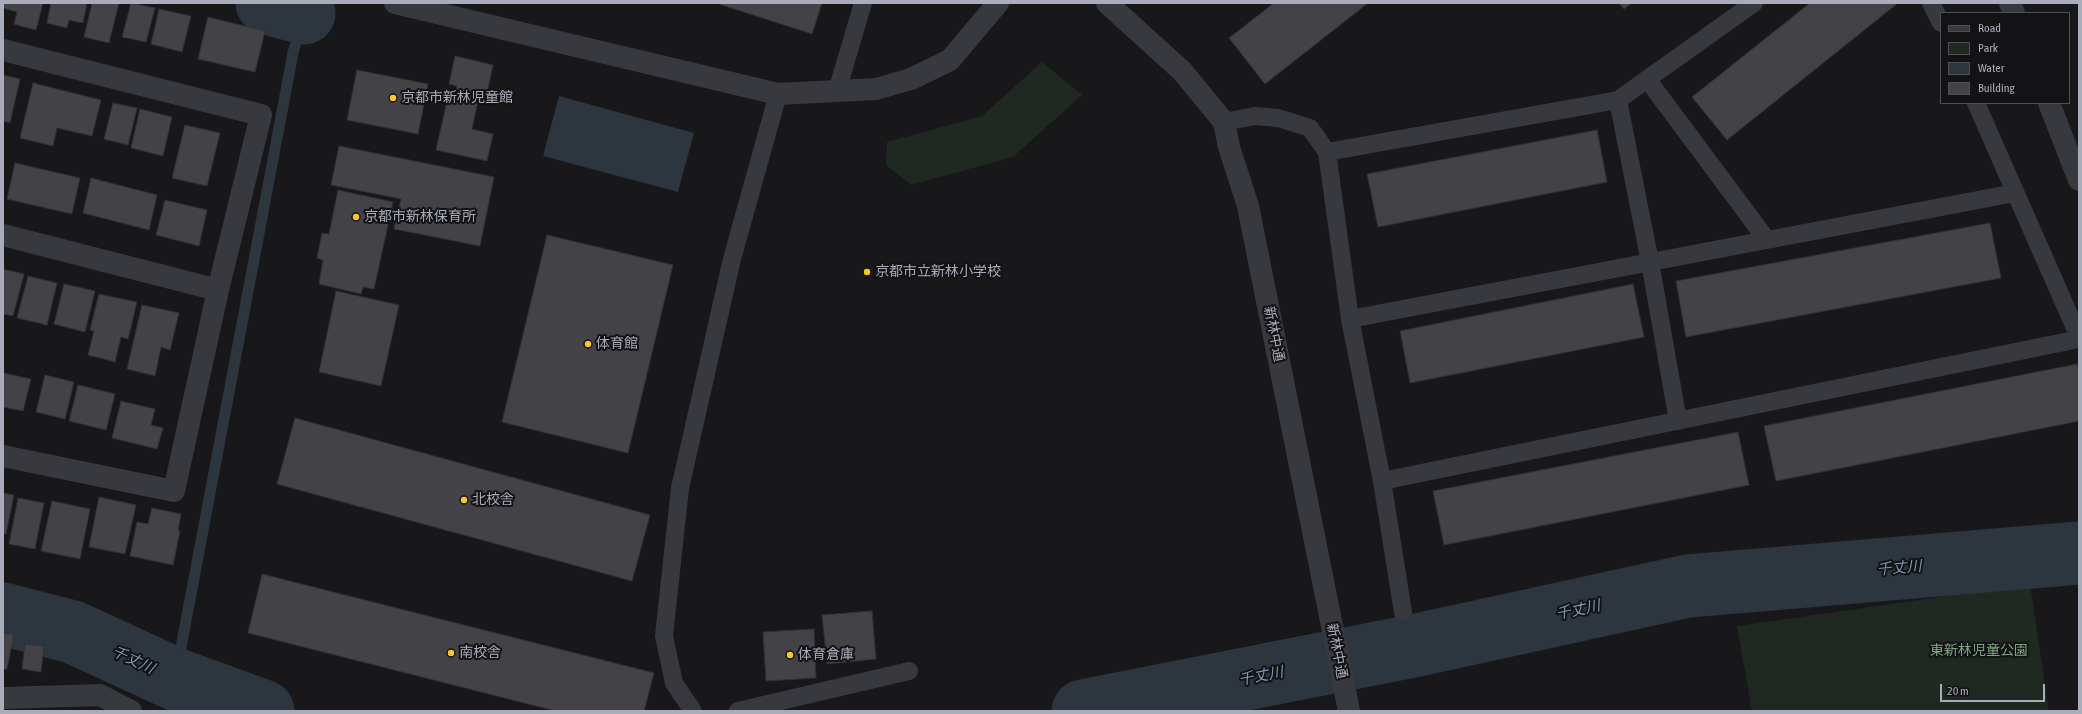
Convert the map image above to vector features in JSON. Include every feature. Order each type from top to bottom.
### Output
[{"type":"street","points":[[395,3],[778,94],[876,89],[911,79],[950,60],[998,3]]},
{"type":"street","name":"新林中通","points":[[1107,3],[1182,71],[1224,122],[1229,147],[1248,206],[1348,706]]},
{"type":"street","points":[[3,50],[261,115],[218,290],[174,491],[3,456]]},
{"type":"street","points":[[2049,104],[2079,180]]},
{"type":"street","points":[[3,236],[218,290]]},
{"type":"street","points":[[3,698],[100,695],[131,711]]},
{"type":"lane","points":[[837,91],[863,3]]},
{"type":"lane","points":[[1327,152],[1618,100],[1754,3]]},
{"type":"lane","points":[[1932,3],[1940,22]]},
{"type":"lane","points":[[1647,79],[1767,240]]},
{"type":"lane","points":[[693,711],[674,683],[664,636],[680,488],[732,259],[778,94]]},
{"type":"lane","points":[[1618,100],[1650,262],[1678,421]]},
{"type":"lane","points":[[1382,481],[2079,338],[1976,104]]},
{"type":"lane","points":[[1224,122],[1255,116],[1278,118],[1310,128],[1327,152],[1350,319],[1382,481],[1402,612]]},
{"type":"lane","points":[[1350,319],[2016,193]]},
{"type":"lane","points":[[738,711],[910,671]]},
{"type":"green space","points":[[1042,62],[1082,95],[1013,157],[911,185],[886,165],[887,142],[982,116]]},
{"type":"green space","name":"東新林児童公園","points":[[2030,584],[2049,711],[1752,711],[1737,626]]},
{"type":"water","points":[[559,96],[694,133],[678,192],[543,156]]},
{"type":"building","points":[[3,3],[43,3],[36,30],[14,24],[17,12],[3,8]]},
{"type":"building","points":[[51,3],[87,3],[83,23],[69,20],[67,28],[47,23]]},
{"type":"building","points":[[92,3],[119,3],[109,43],[84,37]]},
{"type":"building","points":[[131,3],[155,8],[146,42],[122,37]]},
{"type":"building","points":[[716,3],[822,3],[812,34]]},
{"type":"building","points":[[1274,3],[1368,3],[1265,84],[1229,38]]},
{"type":"building","points":[[1619,3],[1632,3],[1624,9]]},
{"type":"building","points":[[1810,3],[1898,3],[1727,140],[1692,97]]},
{"type":"building","points":[[159,9],[191,16],[182,52],[151,44]]},
{"type":"building","points":[[208,17],[265,31],[255,72],[198,59]]},
{"type":"building","points":[[455,56],[493,65],[487,93],[480,91],[472,129],[493,134],[487,161],[436,150],[447,101],[453,103],[457,86],[449,84]]},
{"type":"building","points":[[357,70],[428,84],[418,134],[347,120]]},
{"type":"building","points":[[3,75],[20,79],[10,123],[3,121]]},
{"type":"building","points":[[33,83],[101,100],[92,136],[57,128],[53,146],[20,138]]},
{"type":"building","points":[[113,103],[137,108],[128,145],[104,139]]},
{"type":"building","points":[[140,109],[172,117],[163,156],[131,148]]},
{"type":"building","points":[[185,125],[220,133],[207,186],[172,178]]},
{"type":"building","points":[[1597,130],[1607,182],[1378,227],[1367,174]]},
{"type":"building","points":[[339,146],[494,177],[480,246],[394,229],[401,199],[331,185]]},
{"type":"building","points":[[15,163],[80,178],[72,214],[7,199]]},
{"type":"building","points":[[91,178],[157,195],[149,230],[83,213]]},
{"type":"building","points":[[338,190],[393,202],[374,289],[363,287],[361,294],[319,284],[323,260],[317,258],[322,233],[329,234]]},
{"type":"building","points":[[165,200],[207,210],[199,246],[156,235]]},
{"type":"building","points":[[1990,223],[2001,278],[1686,337],[1676,281]]},
{"type":"building","name":"体育館","points":[[547,235],[673,265],[628,453],[502,422]]},
{"type":"building","points":[[3,269],[24,274],[13,316],[3,314]]},
{"type":"building","points":[[28,276],[57,283],[47,325],[17,318]]},
{"type":"building","points":[[64,284],[95,291],[85,332],[54,324]]},
{"type":"building","points":[[1633,284],[1644,337],[1410,383],[1400,331]]},
{"type":"building","points":[[336,291],[399,305],[381,386],[319,372]]},
{"type":"building","points":[[99,294],[137,302],[128,339],[121,337],[115,362],[88,355],[94,331],[90,330]]},
{"type":"building","points":[[142,305],[179,313],[170,350],[161,347],[155,376],[127,369]]},
{"type":"building","points":[[2077,364],[2079,375],[2079,421],[1776,481],[1764,426]]},
{"type":"building","points":[[3,373],[31,379],[23,411],[3,407]]},
{"type":"building","points":[[45,375],[74,382],[65,419],[36,412]]},
{"type":"building","points":[[78,385],[115,394],[106,430],[69,421]]},
{"type":"building","points":[[121,401],[155,409],[151,425],[163,428],[157,449],[112,438]]},
{"type":"building","name":"北校舎","points":[[295,418],[650,515],[632,581],[277,484]]},
{"type":"building","points":[[1738,432],[1749,485],[1444,545],[1433,491]]},
{"type":"building","points":[[3,493],[14,495],[6,534],[3,534]]},
{"type":"building","points":[[99,497],[136,505],[125,554],[89,547]]},
{"type":"building","points":[[18,498],[44,503],[35,549],[9,544]]},
{"type":"building","points":[[52,501],[90,509],[80,559],[41,551]]},
{"type":"building","points":[[152,508],[181,514],[178,531],[180,531],[173,565],[130,556],[137,522],[148,524]]},
{"type":"building","name":"南校舎","points":[[262,574],[654,673],[644,711],[556,711],[248,633]]},
{"type":"building","name":"体育倉庫","points":[[872,611],[876,659],[827,664],[822,615]]},
{"type":"building","name":"体育倉庫","points":[[814,629],[816,678],[766,681],[763,632]]},
{"type":"building","points":[[3,633],[14,634],[7,669],[3,669]]},
{"type":"building","points":[[25,644],[44,646],[41,672],[22,669]]},
{"type":"waterway","points":[[267,3],[304,13]]},
{"type":"waterway","points":[[175,679],[293,53],[307,3]]},
{"type":"waterway","name":"千丈川","points":[[1083,711],[1413,646],[1688,586],[2079,553]]},
{"type":"waterway","name":"千丈川","points":[[3,614],[73,632],[175,679],[263,711]]},
{"type":"place","name":"京都市新林児童館","points":[[393,98]]},
{"type":"place","name":"京都市新林保育所","points":[[356,217]]},
{"type":"place","name":"京都市立新林小学校","points":[[867,272]]},
{"type":"place","name":"体育館","points":[[588,344]]},
{"type":"place","name":"北校舎","points":[[464,500]]},
{"type":"place","name":"南校舎","points":[[451,653]]},
{"type":"place","name":"体育倉庫","points":[[790,655]]}]
